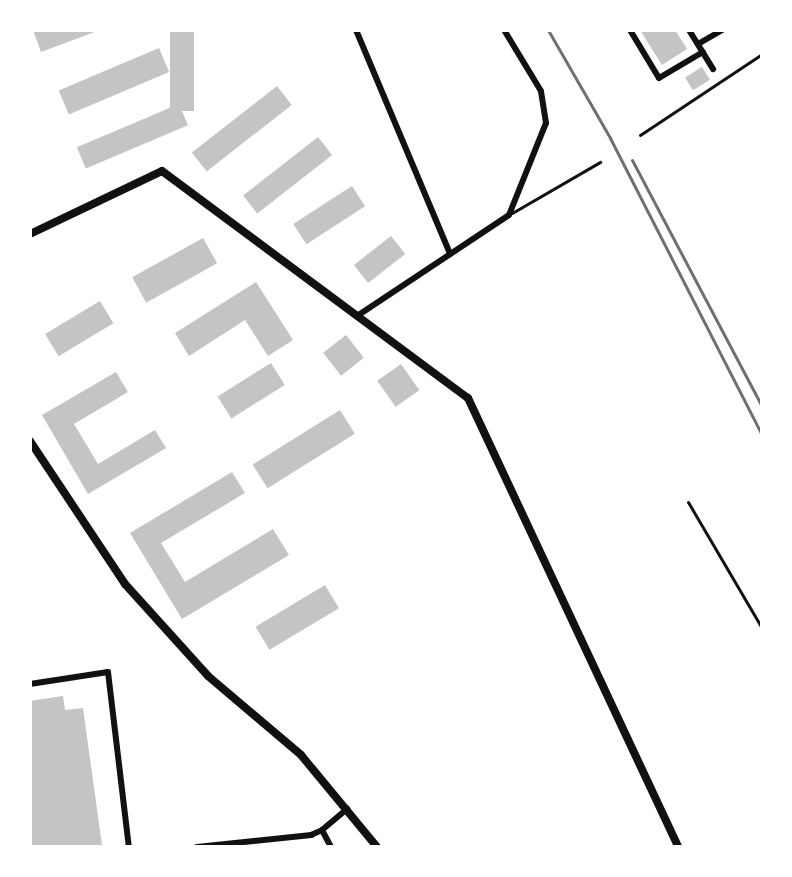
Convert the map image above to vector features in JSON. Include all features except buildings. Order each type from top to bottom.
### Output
[{"type":"street","points":[[356,30],[450,254]]},
{"type":"street","points":[[357,316],[509,215],[546,123],[541,91],[504,30]]},
{"type":"street","points":[[630,30],[659,78],[703,52]]},
{"type":"street","points":[[689,30],[713,69]]},
{"type":"street","points":[[698,44],[722,30]]},
{"type":"street","points":[[30,234],[162,171],[468,398],[678,847]]},
{"type":"street","points":[[30,441],[125,584],[208,676],[301,755],[377,847]]},
{"type":"street","points":[[30,684],[108,672],[129,847]]},
{"type":"street","points":[[197,847],[311,835],[347,809]]},
{"type":"street","points":[[322,830],[331,847]]},
{"type":"lane","points":[[640,135],[762,54]]},
{"type":"lane","points":[[509,215],[600,162]]},
{"type":"lane","points":[[688,502],[762,627]]},
{"type":"railway","points":[[548,30],[610,138],[762,435]]},
{"type":"railway","points":[[632,160],[762,407]]}]
